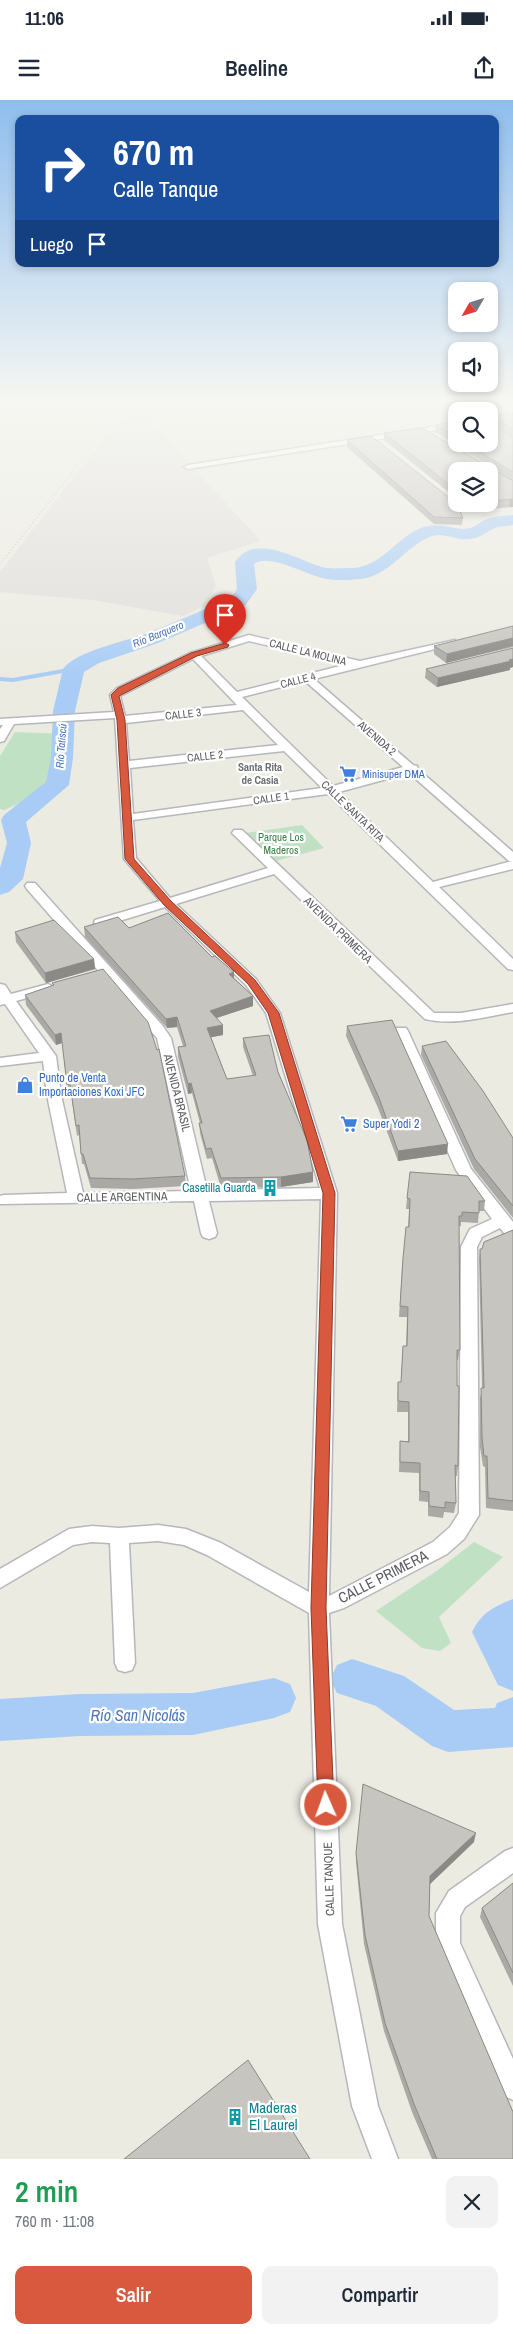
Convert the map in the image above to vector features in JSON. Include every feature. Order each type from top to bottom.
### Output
[{"type":"street","name":"CALLE TANQUE","points":[[249,638],[194,655],[121,690],[115,695],[121,718],[130,859],[168,903],[251,982],[274,1013],[329,1193],[319,1608],[330,1924],[366,2106],[385,2159]]},
{"type":"street","name":"CALLE LA MOLINA","points":[[249,638],[360,664],[465,639]]},
{"type":"street","name":"CALLE SANTA RITA","points":[[194,655],[245,707],[513,966]]},
{"type":"street","name":"CALLE 4","points":[[235,696],[360,664]]},
{"type":"street","name":"AVENIDA 2","points":[[307,678],[413,768],[513,858]]},
{"type":"street","name":"CALLE 3","points":[[5,722],[121,718],[245,707]]},
{"type":"street","points":[[0,740],[5,722]]},
{"type":"street","name":"CALLE 2","points":[[123,765],[287,747]]},
{"type":"street","name":"CALLE 1","points":[[126,818],[332,790],[413,768]]},
{"type":"street","name":"AVENIDA PRIMERA","points":[[238,833],[430,1016],[443,1019],[513,1008]]},
{"type":"street","points":[[430,886],[513,865]]},
{"type":"street","points":[[81,929],[276,870]]},
{"type":"street","name":"AVENIDA BRASIL","points":[[31,886],[81,929],[107,972],[164,1038],[209,1233]]},
{"type":"street","points":[[90,977],[107,972]]},
{"type":"street","points":[[5,1000],[63,984]]},
{"type":"street","points":[[0,988],[5,1000],[49,1056],[54,1095],[76,1198]]},
{"type":"street","points":[[401,1031],[464,1170],[476,1189],[507,1227]]},
{"type":"street","points":[[0,1062],[49,1056]]},
{"type":"street","name":"CALLE ARGENTINA","points":[[4,1200],[329,1193]]},
{"type":"street","name":"CALLE PRIMERA","points":[[319,1608],[338,1602],[440,1548],[457,1533],[469,1515],[469,1247],[476,1233],[507,1227]]},
{"type":"street","points":[[0,1579],[69,1537],[92,1534],[119,1536],[158,1534],[186,1538],[214,1549],[319,1608]]},
{"type":"street","points":[[119,1536],[125,1662]]},
{"type":"street","points":[[513,1859],[457,1899],[448,1913],[448,1944],[513,2087]]},
{"type":"shaded area","points":[[62,492],[216,492],[261,541],[207,558],[216,586],[204,606],[183,616],[92,600],[0,592],[0,572]]},
{"type":"green space","points":[[15,732],[66,734],[65,784],[4,810],[0,809],[0,756]]},
{"type":"green space","name":"Parque Los Maderos","points":[[302,825],[324,848],[276,861],[246,833]]},
{"type":"green space","points":[[474,1542],[503,1557],[439,1617],[451,1643],[440,1651],[422,1648],[376,1611],[438,1570]]},
{"type":"building","points":[[406,492],[442,492],[448,497],[448,512],[460,512],[463,518],[434,517]]},
{"type":"building","points":[[498,492],[513,492],[513,499],[498,500]]},
{"type":"building","points":[[513,626],[513,638],[447,654],[434,646]]},
{"type":"building","points":[[513,648],[513,659],[509,660],[511,661],[438,678],[426,669]]},
{"type":"building","points":[[168,913],[212,957],[215,956],[234,972],[229,974],[253,996],[210,1011],[223,1025],[207,1028],[227,1079],[256,1075],[243,1038],[269,1035],[278,1072],[307,1140],[313,1172],[281,1177],[221,1178],[211,1148],[206,1149],[199,1123],[202,1123],[191,1083],[188,1084],[178,1047],[186,1046],[177,1017],[166,1019],[84,927],[118,917],[129,928]]},
{"type":"building","points":[[54,920],[94,959],[45,973],[15,932]]},
{"type":"building","points":[[103,969],[148,1022],[157,1050],[159,1049],[185,1176],[132,1179],[90,1178],[83,1154],[81,1154],[79,1125],[76,1126],[70,1084],[67,1085],[61,1033],[55,1035],[25,995],[54,985],[52,983]]},
{"type":"building","points":[[392,1020],[448,1144],[398,1151],[379,1098],[347,1026]]},
{"type":"building","points":[[446,1041],[483,1091],[513,1138],[513,1206],[475,1159],[422,1046]]},
{"type":"building","points":[[410,1172],[467,1176],[485,1201],[479,1201],[479,1213],[462,1212],[462,1216],[459,1216],[460,1350],[457,1350],[457,1386],[459,1386],[458,1466],[455,1465],[456,1503],[445,1502],[445,1508],[429,1506],[429,1492],[420,1491],[420,1463],[400,1462],[400,1441],[409,1442],[409,1402],[398,1401],[398,1382],[401,1382],[403,1346],[407,1346],[408,1307],[400,1306],[406,1227],[409,1227],[410,1199],[407,1198]]},
{"type":"building","points":[[513,1230],[513,1501],[488,1498],[487,1456],[484,1456],[482,1437],[481,1388],[484,1388],[480,1249],[482,1249],[484,1242]]},
{"type":"building","points":[[363,1784],[476,1833],[430,1876],[429,1916],[513,2112],[513,2159],[437,2159],[414,2104],[385,2023],[365,1935],[356,1853]]},
{"type":"building","points":[[513,1883],[513,1973],[482,1908]]},
{"type":"building","name":"Maderas El Laurel","points":[[248,2060],[310,2159],[124,2159]]},
{"type":"waterway","name":"Río Barquero","points":[[0,887],[10,879],[19,843],[13,820],[57,785],[62,758],[64,711],[74,669],[92,659],[151,639],[238,602],[247,589],[244,562],[252,556],[263,554],[274,556],[325,573],[362,573],[380,566],[418,536],[426,532],[443,530],[470,534],[493,523],[513,520]]},
{"type":"waterway","points":[[0,679],[13,680],[74,669]]},
{"type":"waterway","name":"Río San Nicolás","points":[[513,1618],[493,1632],[508,1656],[513,1671]]},
{"type":"waterway","name":"Río San Nicolás","points":[[352,1679],[389,1690],[448,1731],[509,1728],[513,1718]]},
{"type":"waterway","name":"Río San Nicolás","points":[[0,1720],[80,1715],[193,1714],[274,1698]]},
{"type":"railway","points":[[0,564],[57,492]]},
{"type":"place","name":"Minisuper DMA","points":[[348,774]]},
{"type":"place","name":"Punto de Venta Importaciones Koxi JFC","points":[[25,1085]]},
{"type":"place","name":"Super Yodi 2","points":[[349,1124]]},
{"type":"place","name":"Casetilla Guarda","points":[[270,1188]]},
{"type":"place","name":"Maderas El Laurel","points":[[235,2117]]},
{"type":"district","name":"Santa Rita de Casia","points":[[260,773]]},
{"type":"route","points":[[225,645],[194,655],[121,690],[115,695],[121,720],[130,859],[168,903],[251,982],[274,1013],[329,1193],[319,1608],[326,1805]]},
{"type":"water label","name":"Río Tatiscú","points":[[61,746]]}]
